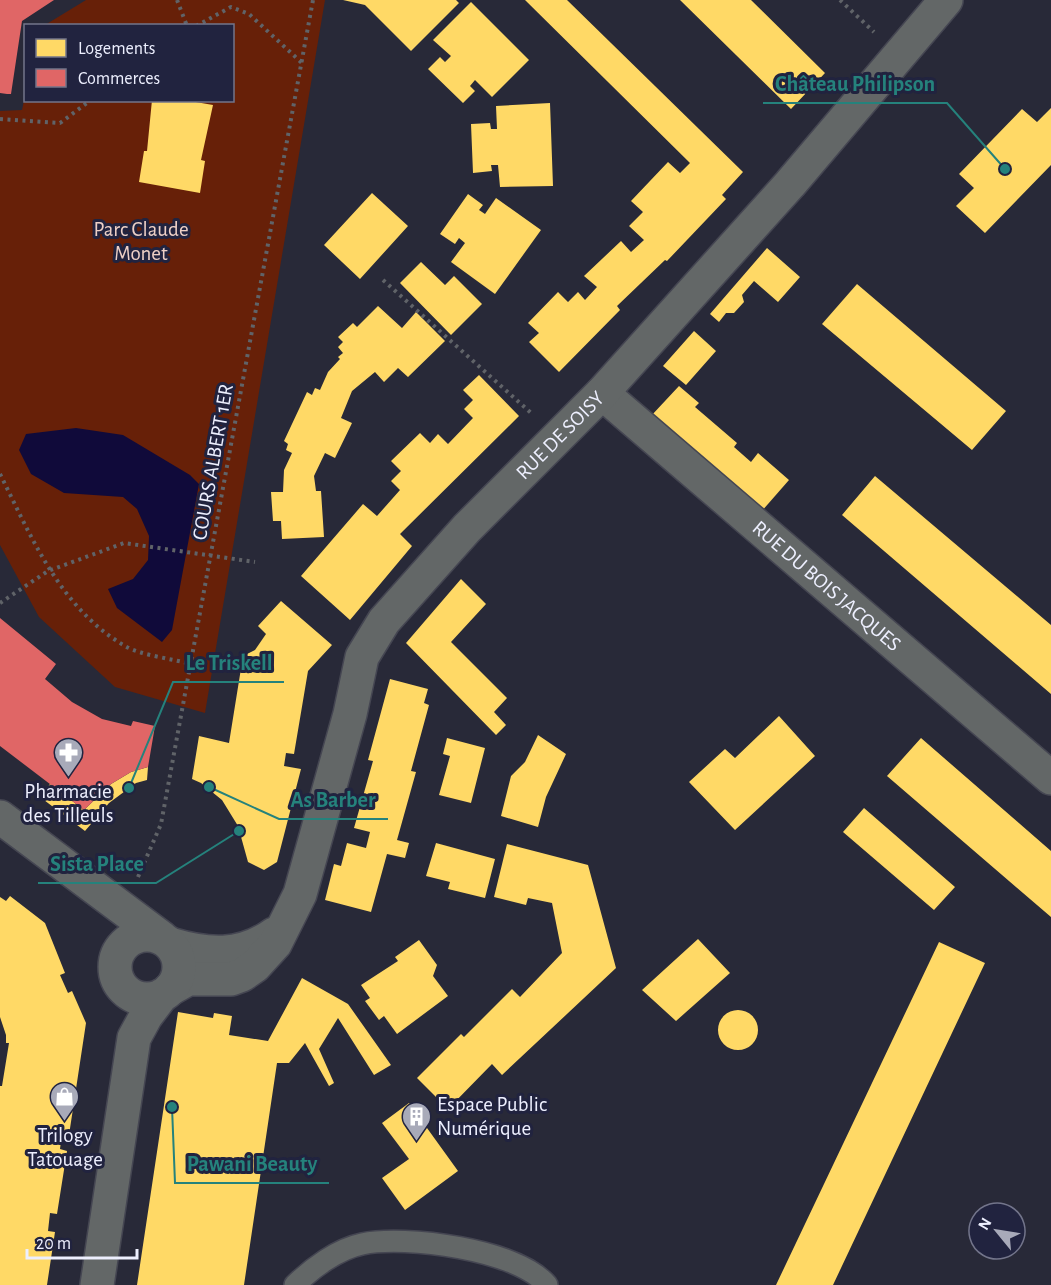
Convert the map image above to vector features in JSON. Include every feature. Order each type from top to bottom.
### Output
[{"type":"street","name":"RUE DE SOISY","points":[[166,992],[188,979],[231,979],[242,975],[267,954],[304,882],[350,714],[362,657],[384,621],[437,562],[602,393],[790,184],[946,0]]},
{"type":"street","name":"RUE DU BOIS JACQUES","points":[[602,393],[1051,778]]},
{"type":"street","points":[[0,817],[166,941],[179,962],[179,972],[146,1016],[134,1038],[97,1285]]},
{"type":"street","points":[[77,873],[107,915],[112,929],[118,972],[134,1038]]},
{"type":"street","points":[[166,992],[153,998],[134,995],[118,972],[125,944],[133,938],[143,935],[209,952],[232,952],[252,946],[282,927]]},
{"type":"lane","points":[[295,1285],[325,1260],[360,1244],[399,1241],[473,1250],[501,1258],[524,1268],[547,1285]]},
{"type":"path","points":[[177,0],[186,24]]},
{"type":"path","name":"COURS ALBERT 1ER","points":[[118,904],[131,891],[161,824],[313,0]]},
{"type":"path","points":[[200,24],[231,7],[249,14],[302,63]]},
{"type":"path","points":[[0,119],[60,123],[88,102]]},
{"type":"path","points":[[383,280],[559,438]]},
{"type":"path","points":[[0,474],[48,571],[79,610],[126,647],[191,664]]},
{"type":"path","points":[[0,603],[48,571],[124,543],[255,562]]},
{"type":"green space","name":"Parc Claude Monet","points":[[86,0],[325,0],[205,713],[115,687],[39,617],[0,545],[0,111],[22,110],[24,101],[234,102],[234,24],[47,24]]},
{"type":"shaded area","points":[[76,428],[123,435],[190,475],[199,484],[172,630],[162,642],[117,608],[108,589],[133,579],[148,560],[149,536],[137,509],[123,497],[64,493],[31,474],[19,450],[26,434]]},
{"type":"building: Logements","points":[[343,0],[456,0],[459,3],[411,51],[365,5]]},
{"type":"building: Logements","points":[[525,0],[567,0],[743,172],[722,195],[726,199],[667,261],[665,260],[617,306],[620,310],[559,372],[529,342],[539,333],[528,323],[558,292],[568,302],[578,292],[585,300],[597,287],[584,276],[621,241],[631,252],[644,240],[629,226],[643,212],[631,201],[668,162],[680,173],[690,163]]},
{"type":"building: Logements","points":[[680,0],[751,0],[825,73],[791,109]]},
{"type":"building: Logements","points":[[471,2],[529,60],[492,97],[475,80],[470,86],[475,91],[463,103],[428,69],[440,57],[445,62],[451,56],[433,40]]},
{"type":"building: Logements","points":[[152,102],[196,102],[213,105],[201,160],[205,161],[200,193],[139,182],[144,151],[147,151]]},
{"type":"building: Logements","points":[[550,103],[553,186],[500,187],[498,165],[491,165],[492,171],[473,173],[471,124],[490,123],[491,129],[497,129],[496,106]]},
{"type":"building: Logements","points":[[1051,108],[1051,165],[985,233],[956,206],[974,188],[959,174],[1022,109],[1037,122]]},
{"type":"building: Logements","points":[[372,193],[408,226],[360,279],[324,245]]},
{"type":"building: Logements","points":[[468,194],[483,205],[479,210],[485,214],[496,198],[541,230],[495,294],[451,262],[465,243],[459,238],[455,244],[440,234]]},
{"type":"building: Logements","points":[[767,248],[800,277],[778,302],[754,281],[742,295],[744,302],[734,313],[726,313],[719,322],[710,314]]},
{"type":"building: Logements","points":[[421,262],[445,285],[454,276],[482,304],[451,335],[400,283]]},
{"type":"building: Logements","points":[[857,284],[1006,411],[972,450],[822,324]]},
{"type":"building: Logements","points":[[378,306],[402,328],[416,312],[445,341],[408,377],[398,368],[384,382],[375,372],[352,391],[341,418],[352,423],[335,458],[325,453],[314,476],[316,491],[321,491],[324,537],[282,539],[281,521],[273,521],[271,492],[283,492],[284,470],[292,453],[286,450],[288,444],[284,441],[307,392],[312,395],[315,388],[320,390],[328,372],[340,359],[338,357],[343,353],[338,347],[343,342],[338,337],[353,323],[357,327]]},
{"type":"building: Logements","points":[[694,331],[716,351],[686,385],[663,366]]},
{"type":"building: Logements","points":[[479,375],[519,416],[400,534],[412,546],[350,620],[301,576],[363,504],[377,516],[400,490],[391,481],[401,471],[391,461],[420,433],[430,443],[438,434],[448,444],[473,418],[464,409],[473,400],[463,390]]},
{"type":"building: Logements","points":[[679,386],[699,403],[695,407],[737,443],[734,447],[751,462],[758,453],[789,480],[761,512],[651,416]]},
{"type":"building: Logements","points":[[875,476],[1051,625],[1051,694],[842,515]]},
{"type":"building: Logements","points":[[461,579],[486,604],[451,642],[507,698],[494,712],[506,725],[496,735],[406,643]]},
{"type":"building: Logements","points":[[281,601],[332,645],[308,671],[294,754],[286,753],[284,766],[301,769],[277,862],[264,870],[248,862],[238,826],[222,800],[201,783],[192,779],[199,736],[229,743],[243,656],[255,650],[266,634],[258,626]]},
{"type":"building: Logements","points":[[390,679],[428,689],[424,703],[429,705],[411,771],[416,772],[397,840],[409,843],[405,858],[387,854],[371,912],[325,900],[334,864],[341,866],[347,843],[366,848],[370,832],[354,828],[373,761],[368,760]]},
{"type":"building: Logements","points":[[779,716],[815,756],[735,830],[689,782],[725,749],[735,758]]},
{"type":"building: Logements","points":[[538,735],[566,754],[546,797],[538,827],[501,816],[511,776],[525,762]]},
{"type":"building: Logements","points":[[447,738],[485,748],[471,803],[439,795],[450,756],[443,754]]},
{"type":"building: Logements","points":[[921,738],[1051,851],[1051,917],[887,776]]},
{"type":"building: Logements","points":[[148,767],[147,780],[136,783],[109,803],[85,831],[40,797],[50,784],[84,810],[111,784],[131,772]]},
{"type":"building: Logements","points":[[864,808],[955,887],[934,910],[843,832]]},
{"type":"building: Logements","points":[[436,843],[495,859],[485,898],[448,889],[450,882],[426,876]]},
{"type":"building: Logements","points":[[507,844],[588,865],[616,968],[502,1075],[492,1064],[448,1109],[417,1078],[461,1034],[464,1037],[512,989],[520,997],[562,953],[552,903],[528,898],[526,905],[494,897]]},
{"type":"building: Logements","points":[[10,896],[45,923],[65,973],[60,975],[68,993],[72,991],[86,1023],[69,1135],[62,1133],[60,1149],[67,1151],[57,1214],[50,1213],[48,1231],[55,1232],[47,1285],[0,1285],[0,1086],[2,1086],[9,1043],[6,1043],[0,1017],[0,897],[6,901]]},
{"type":"building: Logements","points":[[698,939],[730,973],[676,1021],[642,990]]},
{"type":"building: Logements","points":[[419,940],[437,965],[433,976],[448,996],[397,1034],[384,1016],[379,1020],[365,1001],[370,998],[361,985],[398,961],[395,957]]},
{"type":"building: Logements","points":[[939,942],[985,963],[833,1285],[776,1285]]},
{"type":"building: Logements","points":[[302,978],[348,1004],[391,1065],[374,1075],[338,1018],[319,1049],[334,1083],[329,1086],[305,1043],[289,1063],[277,1063],[244,1285],[137,1285],[178,1012],[213,1018],[214,1013],[232,1016],[229,1035],[268,1041]]},
{"type":"building: Logements","points":[[738,1010],[746,1011],[752,1016],[757,1022],[757,1038],[752,1044],[746,1049],[738,1050],[730,1049],[724,1044],[719,1038],[718,1030],[719,1022],[724,1016],[730,1011]]},
{"type":"building: Logements","name":"Espace Public Numérique","points":[[409,1103],[458,1171],[405,1210],[382,1178],[409,1159],[382,1123]]},
{"type":"building: Commerces","points":[[0,0],[54,0],[22,21],[11,94],[0,93]]},
{"type":"building: Commerces","points":[[0,618],[56,664],[45,679],[72,702],[102,719],[131,726],[133,721],[155,726],[148,767],[131,772],[111,784],[84,810],[0,746]]},
{"type":"place","name":"Château Philipson","points":[[1005,169]]},
{"type":"place","name":"Pharmacie des Tilleuls","points":[[68,778]]},
{"type":"place","name":"As Barber","points":[[209,787]]},
{"type":"place","name":"Le Triskell","points":[[129,788]]},
{"type":"place","name":"Sista Place","points":[[239,831]]},
{"type":"place","name":"Pawani Beauty","points":[[172,1107]]},
{"type":"place","name":"Trilogy Tatouage","points":[[65,1122]]},
{"type":"place","name":"Espace Public Numérique","points":[[416,1142]]}]
